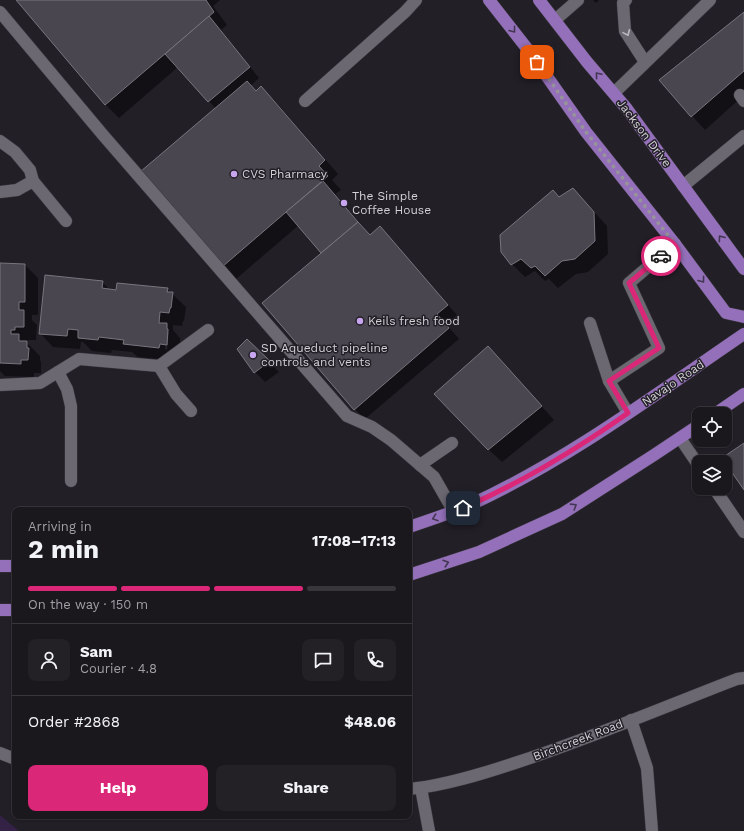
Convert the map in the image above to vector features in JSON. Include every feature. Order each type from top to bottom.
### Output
[{"type":"main road","points":[[489,0],[529,51],[586,132],[675,244],[726,313],[744,317]]},
{"type":"main road","name":"Jackson Drive","points":[[540,0],[627,109],[744,269]]},
{"type":"main road","name":"Navajo Road","points":[[412,526],[454,512],[530,475],[600,432],[744,334]]},
{"type":"main road","points":[[725,407],[744,394]]},
{"type":"main road","points":[[412,574],[479,552],[562,514],[692,430]]},
{"type":"main road","points":[[0,566],[12,566]]},
{"type":"main road","points":[[0,610],[12,610]]},
{"type":"street","points":[[305,101],[405,12],[416,0]]},
{"type":"street","points":[[555,20],[578,0]]},
{"type":"street","points":[[626,0],[623,2],[625,31],[645,62]]},
{"type":"street","points":[[614,93],[710,0]]},
{"type":"street","points":[[0,12],[103,135],[347,416],[372,428],[391,440],[434,477],[454,512]]},
{"type":"street","points":[[683,186],[744,136]]},
{"type":"street","points":[[0,141],[15,152],[30,170],[33,181],[66,221]]},
{"type":"street","points":[[0,192],[17,190],[33,181]]},
{"type":"street","points":[[609,381],[659,348],[629,283],[675,244]]},
{"type":"street","points":[[590,323],[609,381],[628,413]]},
{"type":"street","points":[[0,385],[40,383],[79,359],[159,366],[208,330]]},
{"type":"street","points":[[159,366],[176,394],[191,411]]},
{"type":"street","points":[[58,372],[67,389],[71,406],[71,481]]},
{"type":"street","points":[[680,438],[692,456]]},
{"type":"street","points":[[420,465],[452,443]]},
{"type":"street","points":[[719,495],[744,532]]},
{"type":"street","name":"Birchcreek Road","points":[[412,789],[422,788],[489,771],[541,754],[737,679],[744,678]]},
{"type":"street","points":[[631,720],[647,768],[652,831]]},
{"type":"street","points":[[0,753],[12,759]]},
{"type":"street","points":[[422,788],[428,831]]},
{"type":"shaded area","points":[[0,815],[19,831],[0,831]]},
{"type":"building","points":[[16,0],[206,0],[214,12],[105,105]]},
{"type":"building","points":[[744,12],[744,71],[691,117],[659,80]]},
{"type":"building","points":[[209,16],[250,67],[208,102],[165,54]]},
{"type":"building","name":"CVS Pharmacy","points":[[247,81],[256,91],[261,86],[325,160],[319,166],[328,176],[222,267],[140,172]]},
{"type":"building","points":[[323,181],[358,222],[321,253],[286,212]]},
{"type":"building","points":[[573,188],[594,212],[595,241],[575,259],[562,261],[545,276],[535,266],[531,268],[521,259],[511,265],[501,252],[500,235],[553,190],[559,197]]},
{"type":"building","name":"Keils fresh food","points":[[358,222],[370,235],[380,226],[448,305],[437,314],[449,328],[354,410],[262,303]]},
{"type":"building","points":[[0,263],[25,264],[25,302],[19,302],[19,310],[24,310],[24,327],[15,327],[15,330],[11,330],[11,334],[19,334],[19,341],[27,341],[27,348],[29,348],[28,360],[21,360],[21,364],[0,363]]},
{"type":"building","points":[[45,275],[103,281],[102,288],[116,290],[117,283],[168,288],[167,292],[173,292],[171,308],[169,313],[160,312],[159,323],[167,323],[167,345],[160,344],[159,348],[123,344],[124,340],[99,337],[98,340],[78,338],[78,330],[68,329],[67,336],[39,334]]},
{"type":"building","name":"SD Aqueduct pipeline controls and vents","points":[[247,339],[270,361],[254,373],[237,349]]},
{"type":"building","points":[[488,346],[542,406],[488,450],[434,394]]},
{"type":"building","points":[[744,443],[744,490],[732,473],[732,455],[726,455]]},
{"type":"way so far","points":[[537,62],[586,132],[675,244],[661,256]]},
{"type":"place","name":"CVS Pharmacy","points":[[234,174]]},
{"type":"place","name":"The Simple Coffee House","points":[[344,203]]},
{"type":"place","name":"Keils fresh food","points":[[360,321]]},
{"type":"place","name":"SD Aqueduct pipeline controls and vents","points":[[253,355]]},
{"type":"route","points":[[463,508],[530,475],[628,413],[609,381],[659,348],[629,283],[661,256]]}]
